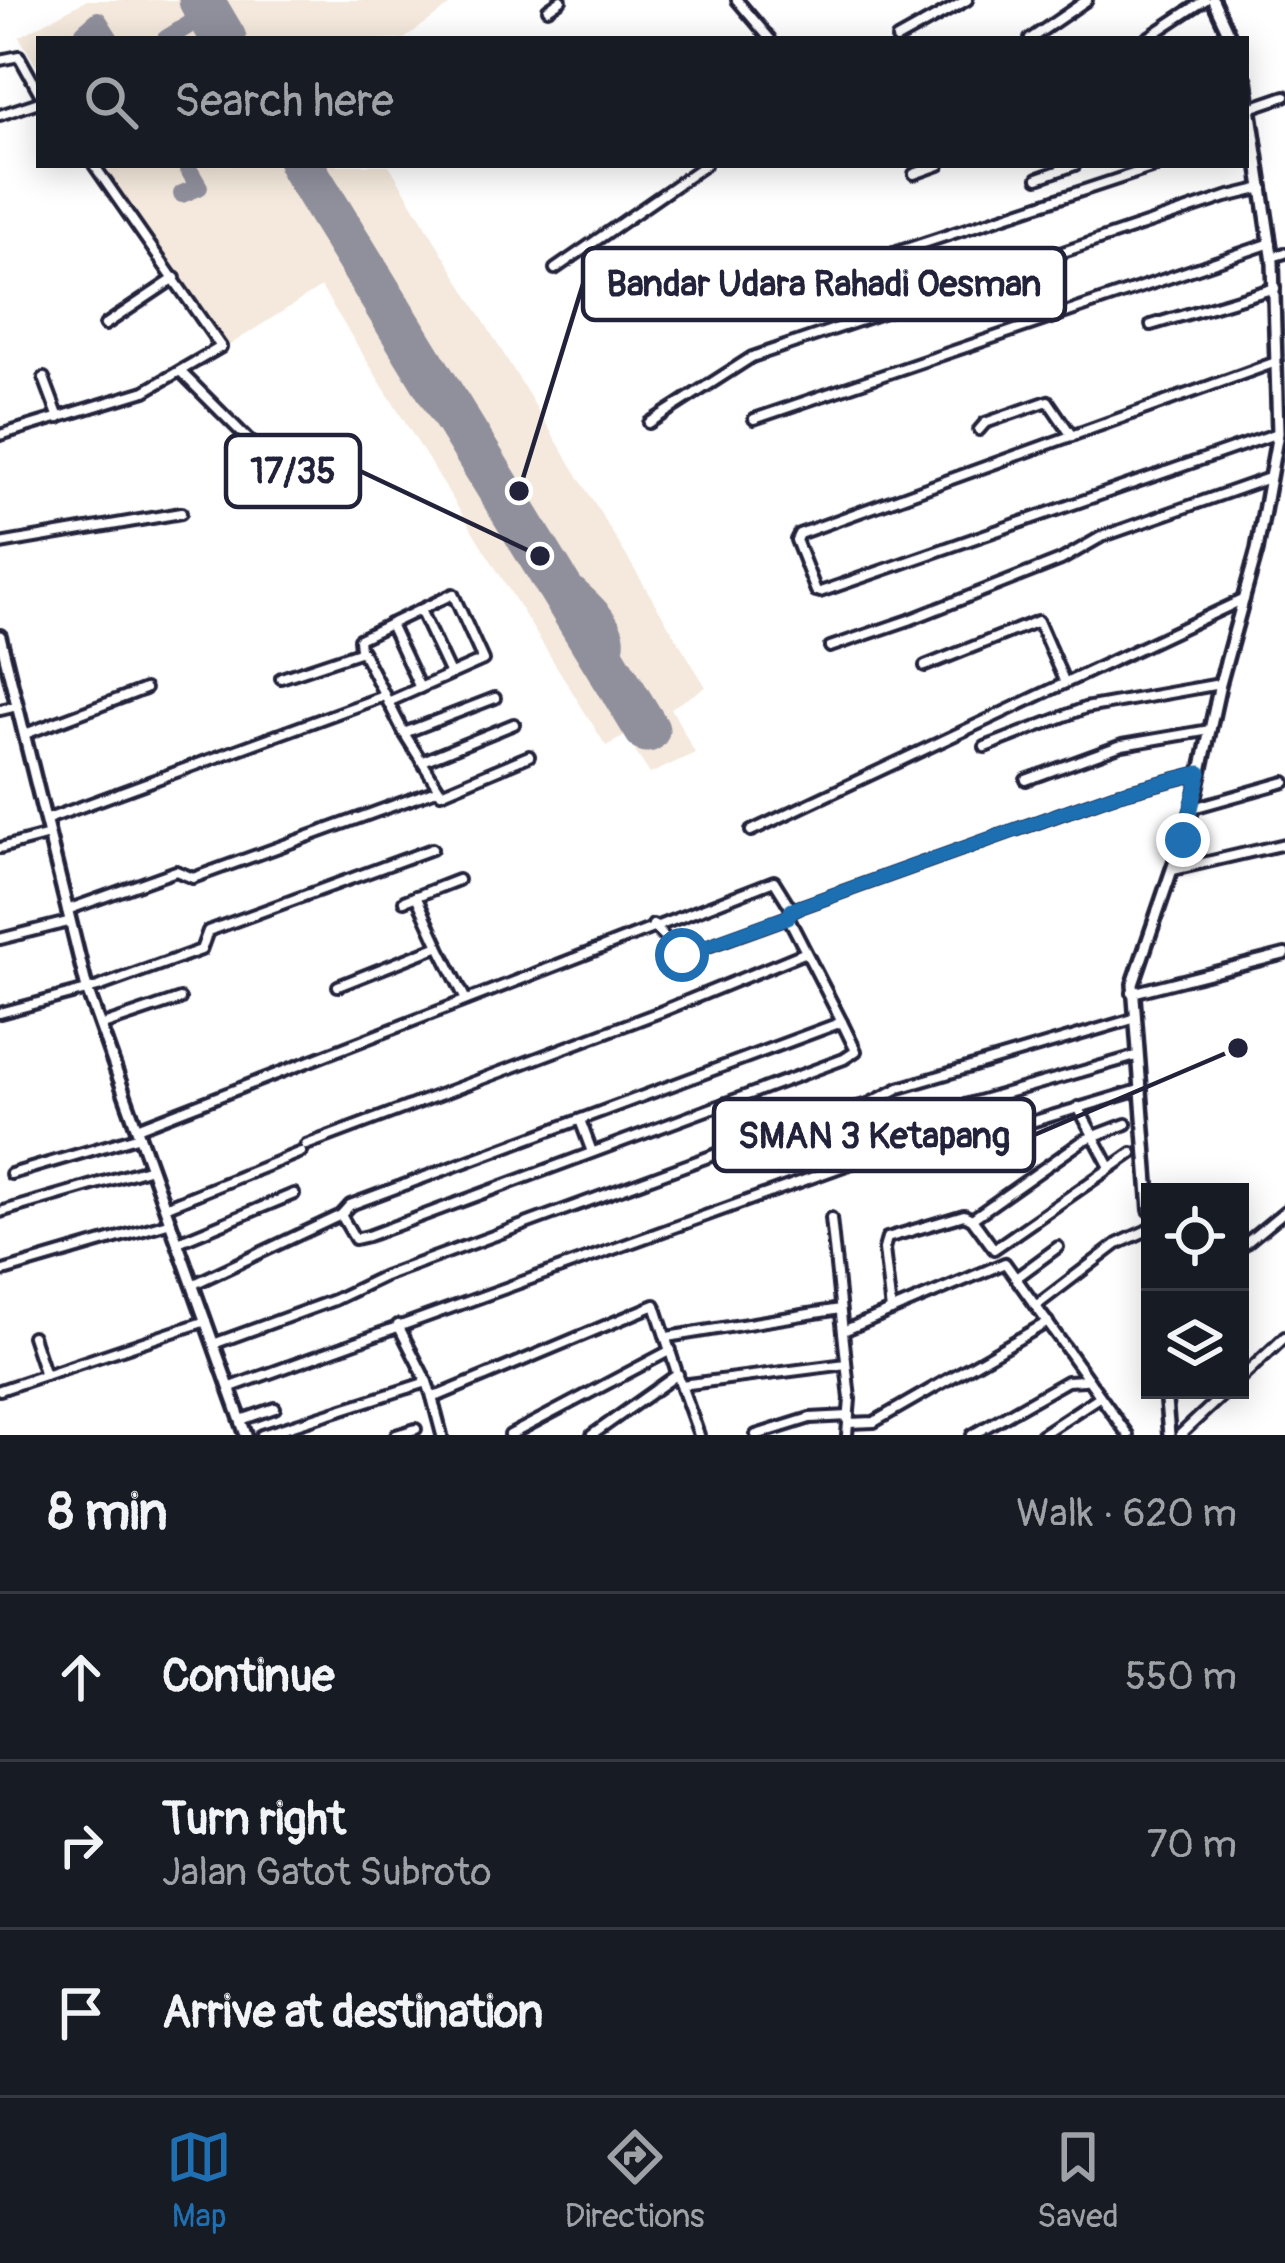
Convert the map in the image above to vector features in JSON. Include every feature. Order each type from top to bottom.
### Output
[{"type":"street","points":[[548,9],[561,0]]},
{"type":"street","points":[[737,0],[767,36]]},
{"type":"street","points":[[902,36],[967,0]]},
{"type":"street","points":[[1034,36],[1087,0]]},
{"type":"street","points":[[1151,36],[1209,0],[1229,36]]},
{"type":"street","points":[[0,60],[19,56],[36,87]]},
{"type":"street","points":[[1144,1183],[1133,1123],[1139,1090],[1132,993],[1193,808],[1245,598],[1280,425],[1277,362],[1281,343],[1249,109],[1285,96]]},
{"type":"street","points":[[0,115],[36,103]]},
{"type":"street","points":[[0,435],[145,392],[220,346],[96,168]]},
{"type":"street","points":[[555,269],[701,168]]},
{"type":"street","points":[[914,174],[931,168]]},
{"type":"street","points":[[1038,178],[1066,168]]},
{"type":"street","points":[[712,313],[1151,168]]},
{"type":"street","points":[[649,423],[752,357],[1263,188]]},
{"type":"street","points":[[754,419],[1270,243]]},
{"type":"street","points":[[1272,256],[1285,254]]},
{"type":"street","points":[[105,325],[175,278]]},
{"type":"street","points":[[1150,325],[1275,288]]},
{"type":"street","points":[[1277,362],[799,534],[796,540],[818,591],[1280,425]]},
{"type":"street","points":[[181,372],[294,485]]},
{"type":"street","points":[[44,378],[59,418]]},
{"type":"street","points":[[979,430],[986,423],[1048,401],[1072,436]]},
{"type":"street","points":[[830,647],[1061,560],[1101,537],[1271,478]]},
{"type":"street","points":[[0,544],[181,513]]},
{"type":"street","points":[[45,820],[386,699],[419,688],[483,659],[453,594],[359,639],[360,650],[386,699],[404,733],[447,804]]},
{"type":"street","points":[[751,831],[1245,598]]},
{"type":"street","points":[[420,610],[450,674]]},
{"type":"street","points":[[925,666],[1037,621],[1065,683]]},
{"type":"street","points":[[390,624],[419,688]]},
{"type":"street","points":[[0,636],[88,989],[246,1435]]},
{"type":"street","points":[[281,678],[360,650]]},
{"type":"street","points":[[985,747],[1085,708],[1220,684]]},
{"type":"street","points":[[25,734],[145,688]]},
{"type":"street","points":[[404,733],[495,698]]},
{"type":"street","points":[[0,710],[17,706]]},
{"type":"street","points":[[423,761],[514,724]]},
{"type":"street","points":[[1026,780],[1122,745],[1210,730]]},
{"type":"street","points":[[0,939],[179,870],[187,879],[193,878],[529,756]]},
{"type":"street","points":[[652,926],[661,929],[682,955],[1093,802],[1200,773]]},
{"type":"street","points":[[1193,808],[1285,782]]},
{"type":"street","points":[[0,848],[49,836]]},
{"type":"street","points":[[1172,870],[1285,844]]},
{"type":"street","points":[[0,1013],[201,950],[208,931],[432,850]]},
{"type":"street","points":[[404,901],[458,880]]},
{"type":"street","points":[[11,1174],[138,1132],[775,881],[804,953],[856,1049],[850,1056],[360,1239],[352,1237],[341,1215]]},
{"type":"street","points":[[416,896],[466,1000]]},
{"type":"street","points":[[338,986],[440,946]]},
{"type":"street","points":[[165,1207],[804,953]]},
{"type":"street","points":[[1132,993],[1285,954]]},
{"type":"street","points":[[100,1026],[180,999]]},
{"type":"street","points":[[216,1343],[334,1300],[383,1276],[790,1127],[868,1104],[899,1088],[1133,1019]]},
{"type":"street","points":[[194,1284],[341,1215],[350,1205],[842,1022]]},
{"type":"street","points":[[231,1387],[902,1144],[905,1122],[1136,1056]]},
{"type":"street","points":[[917,1156],[1139,1090]]},
{"type":"street","points":[[1078,1107],[1111,1167]]},
{"type":"street","points":[[580,1120],[592,1152]]},
{"type":"street","points":[[972,1219],[1092,1136],[1133,1123]]},
{"type":"street","points":[[994,1249],[1137,1150]]},
{"type":"street","points":[[0,1212],[151,1168]]},
{"type":"street","points":[[178,1242],[294,1194]]},
{"type":"street","points":[[1249,1241],[1285,1211]]},
{"type":"street","points":[[891,1311],[887,1238],[961,1215],[972,1219],[1128,1435]]},
{"type":"street","points":[[831,1218],[846,1364],[847,1435]]},
{"type":"street","points":[[0,1272],[171,1222]]},
{"type":"street","points":[[1037,1305],[1117,1244],[1141,1233]]},
{"type":"street","points":[[1016,1278],[1058,1247]]},
{"type":"street","points":[[843,1331],[1005,1263]]},
{"type":"street","points":[[432,1397],[655,1305],[699,1435]]},
{"type":"street","points":[[667,1337],[841,1309]]},
{"type":"street","points":[[0,1390],[207,1320]]},
{"type":"street","points":[[756,1435],[809,1418],[874,1422],[1048,1322]]},
{"type":"street","points":[[398,1325],[427,1382],[442,1435]]},
{"type":"street","points":[[32,1336],[45,1375]]},
{"type":"street","points":[[1249,1371],[1285,1337]]},
{"type":"street","points":[[510,1435],[671,1350]]},
{"type":"street","points":[[681,1385],[846,1364]]},
{"type":"street","points":[[592,1435],[678,1374]]},
{"type":"street","points":[[971,1435],[1067,1381],[1085,1380]]},
{"type":"street","points":[[262,1435],[427,1382]]},
{"type":"street","points":[[1041,1435],[1099,1397]]},
{"type":"street","points":[[1166,1399],[1169,1435]]},
{"type":"street","points":[[1180,1435],[1218,1399]]},
{"type":"street","points":[[242,1420],[274,1408]]},
{"type":"street","points":[[396,1435],[416,1429]]},
{"type":"shaded area","points":[[87,0],[457,0],[408,36],[36,36],[36,65],[19,37]]},
{"type":"shaded area","points":[[102,168],[391,168],[706,687],[671,708],[695,753],[650,774],[625,736],[606,746],[321,287],[228,346]]},
{"type":"taxiway","points":[[171,36],[200,18],[204,5]]},
{"type":"taxiway","points":[[84,32],[98,20],[108,36]]},
{"type":"taxiway","points":[[182,194],[199,187],[188,168]]},
{"type":"taxiway","points":[[540,556],[610,623],[615,647],[602,656]]},
{"type":"runway","points":[[201,0],[222,36]]},
{"type":"runway","points":[[303,168],[647,730]]},
{"type":"place","name":"Bandar Udara Rahadi Oesman","points":[[519,491]]},
{"type":"place","name":"17/35","points":[[540,556]]},
{"type":"place","name":"SMAN 3 Ketapang","points":[[1238,1048]]},
{"type":"route","points":[[682,955],[1072,809],[1200,773],[1183,840]]}]
